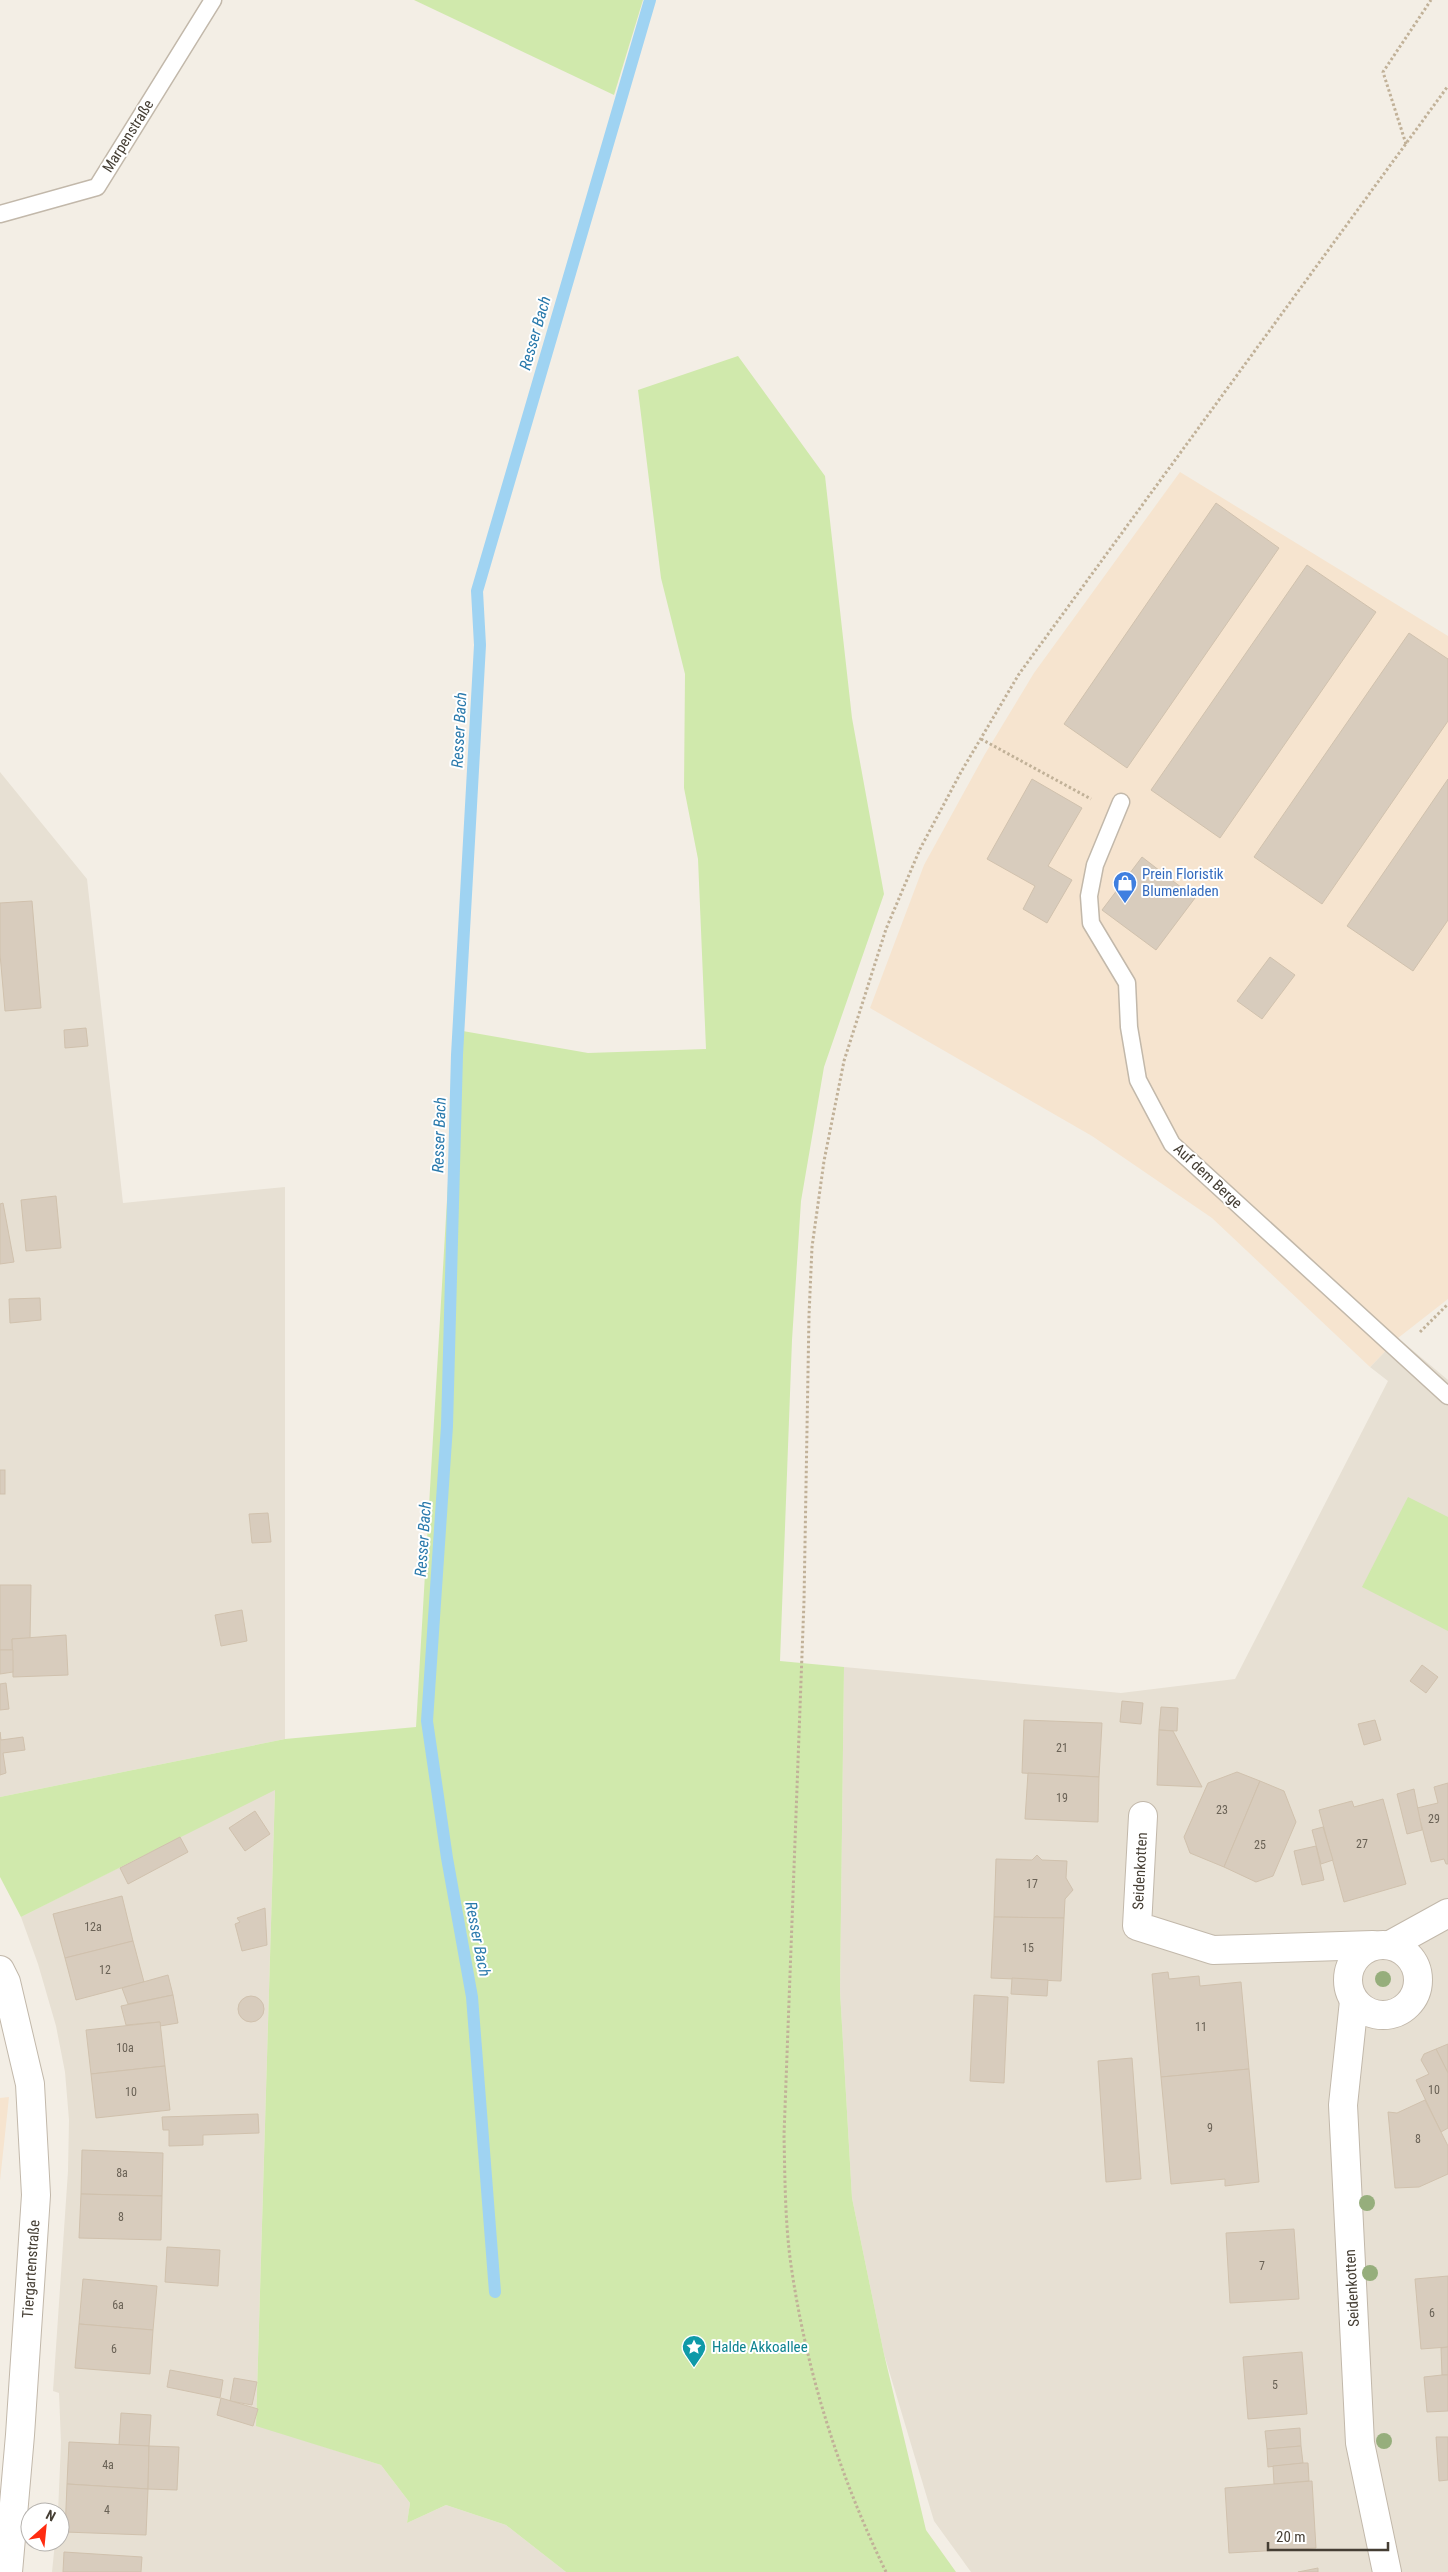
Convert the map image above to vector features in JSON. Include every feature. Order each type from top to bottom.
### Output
[{"type":"street","name":"Seidenkotten","points":[[1143,1816],[1137,1926],[1213,1950],[1382,1945]]},
{"type":"street","name":"Seidenkotten","points":[[1387,2572],[1360,2443],[1343,2105],[1354,2001],[1347,1985],[1349,1968],[1358,1953],[1382,1945],[1448,1913]]},
{"type":"street","points":[[1354,2001],[1367,2012],[1384,2016],[1400,2011],[1413,1999],[1418,1983],[1416,1966],[1406,1952],[1382,1945]]},
{"type":"street","name":"Tiergartenstraße","points":[[0,1970],[6,1982],[30,2084],[36,2195],[20,2435],[8,2572]]},
{"type":"lane","name":"Marpenstraße","points":[[0,214],[97,187],[214,0]]},
{"type":"lane","name":"Auf dem Berge","points":[[1118,807],[1095,865],[1089,896],[1091,923],[1128,983],[1129,1027],[1138,1080],[1172,1144],[1448,1396]]},
{"type":"path","points":[[1406,144],[1383,72],[1431,0]]},
{"type":"path","points":[[886,2572],[848,2487],[824,2418],[807,2351],[792,2270],[785,2194],[784,2135],[803,1611],[806,1416],[812,1247],[824,1161],[844,1061],[886,929],[920,849],[1019,674],[1226,394],[1448,86]]},
{"type":"path","points":[[981,739],[1118,807]]},
{"type":"path","points":[[1399,1352],[1448,1304]]},
{"type":"shaded area","points":[[1180,472],[1448,636],[1448,1299],[1398,1338],[1370,1367],[1212,1218],[1092,1136],[870,1008],[924,865],[985,754],[1034,673]]},
{"type":"shaded area","points":[[0,772],[87,879],[123,1203],[285,1187],[285,1739],[0,1797]]},
{"type":"shaded area","points":[[1398,1338],[1448,1380],[1448,2572],[971,2572],[934,2521],[884,2354],[852,2198],[840,1991],[844,1667],[1121,1693],[1235,1679],[1388,1381],[1370,1367]]},
{"type":"shaded area","points":[[275,1789],[256,2425],[381,2465],[410,2503],[407,2523],[446,2505],[506,2525],[566,2572],[52,2572],[54,2552],[70,2552],[70,2502],[58,2502],[61,2443],[59,2393],[53,2391],[68,2171],[69,2120],[65,2072],[56,2026],[38,1964],[21,1917]]},
{"type":"shaded area","points":[[9,2097],[0,2181],[0,2098]]},
{"type":"green space","points":[[414,0],[643,0],[614,95]]},
{"type":"green space","points":[[738,356],[825,476],[852,718],[884,894],[824,1067],[801,1201],[792,1340],[780,1661],[844,1667],[840,1991],[852,2198],[884,2354],[926,2530],[956,2572],[566,2572],[506,2525],[446,2505],[407,2523],[410,2503],[381,2465],[256,2426],[275,1790],[21,1917],[0,1877],[0,1797],[285,1739],[416,1727],[457,1030],[588,1053],[706,1049],[698,859],[684,788],[685,674],[661,578],[638,390]]},
{"type":"green space","points":[[1408,1497],[1448,1517],[1448,1631],[1362,1587]]},
{"type":"building","points":[[1216,503],[1279,548],[1127,768],[1064,724]]},
{"type":"building","points":[[1307,565],[1376,612],[1220,838],[1151,790]]},
{"type":"building","points":[[1409,633],[1448,659],[1448,721],[1322,904],[1254,857]]},
{"type":"building","points":[[1032,779],[1082,808],[1048,866],[1072,880],[1047,923],[1023,909],[1035,886],[987,859]]},
{"type":"building","points":[[1448,779],[1448,920],[1413,971],[1347,926]]},
{"type":"building","points":[[1142,857],[1195,898],[1156,950],[1102,910]]},
{"type":"building","points":[[32,901],[41,1008],[5,1011],[0,954],[0,903]]},
{"type":"building","points":[[1270,957],[1295,975],[1262,1019],[1237,1001]]},
{"type":"building","points":[[86,1028],[88,1046],[65,1048],[64,1030]]},
{"type":"building","points":[[56,1196],[61,1248],[26,1251],[21,1200]]},
{"type":"building","points":[[3,1203],[14,1262],[0,1264],[0,1204]]},
{"type":"building","points":[[40,1298],[41,1320],[10,1323],[9,1299]]},
{"type":"building","points":[[0,1470],[5,1470],[5,1494],[0,1494]]},
{"type":"building","points":[[268,1513],[271,1542],[252,1543],[249,1514]]},
{"type":"building","points":[[0,1585],[31,1585],[30,1639],[12,1639],[13,1650],[0,1650]]},
{"type":"building","points":[[242,1610],[247,1641],[221,1646],[215,1615]]},
{"type":"building","points":[[66,1635],[68,1675],[13,1677],[12,1639]]},
{"type":"building","points":[[0,1650],[13,1650],[13,1672],[0,1674]]},
{"type":"building","points":[[1422,1665],[1438,1677],[1426,1693],[1410,1681]]},
{"type":"building","points":[[6,1683],[9,1709],[0,1710],[0,1684]]},
{"type":"building","points":[[1122,1701],[1143,1703],[1141,1724],[1120,1722]]},
{"type":"building","points":[[1161,1707],[1178,1708],[1177,1731],[1159,1730]]},
{"type":"building","points":[[1024,1720],[1102,1723],[1099,1777],[1022,1773]]},
{"type":"building","points":[[1375,1720],[1381,1740],[1364,1745],[1358,1724]]},
{"type":"building","points":[[1159,1730],[1173,1731],[1202,1787],[1157,1785]]},
{"type":"building","points":[[0,1732],[1,1740],[23,1737],[25,1750],[3,1753],[6,1773],[0,1775]]},
{"type":"building","points":[[1237,1772],[1260,1781],[1224,1867],[1190,1853],[1184,1837],[1208,1783]]},
{"type":"building","points":[[1028,1773],[1099,1777],[1098,1822],[1025,1819]]},
{"type":"building","points":[[1260,1781],[1284,1791],[1296,1822],[1273,1876],[1256,1882],[1224,1867]]},
{"type":"building","points":[[1448,1783],[1448,1864],[1446,1864],[1444,1859],[1431,1862],[1417,1808],[1438,1803],[1434,1787]]},
{"type":"building","points":[[1414,1789],[1422,1830],[1407,1834],[1397,1794]]},
{"type":"building","points":[[1383,1799],[1406,1884],[1344,1902],[1319,1810],[1352,1801],[1354,1807]]},
{"type":"building","points":[[255,1811],[270,1834],[245,1851],[229,1828]]},
{"type":"building","points":[[1323,1827],[1333,1860],[1321,1864],[1312,1830]]},
{"type":"building","points":[[180,1837],[188,1852],[128,1884],[120,1868]]},
{"type":"building","points":[[1316,1846],[1324,1880],[1302,1885],[1294,1851]]},
{"type":"building","points":[[1037,1855],[1042,1860],[1067,1861],[1066,1878],[1073,1890],[1065,1899],[1064,1918],[994,1917],[996,1859],[1032,1860]]},
{"type":"building","points":[[122,1896],[133,1941],[65,1958],[53,1914]]},
{"type":"building","points":[[265,1908],[267,1945],[242,1951],[235,1924],[240,1922],[237,1918]]},
{"type":"building","points":[[994,1917],[1064,1918],[1061,1981],[991,1978]]},
{"type":"building","points":[[133,1941],[144,1982],[76,2000],[65,1958]]},
{"type":"building","points":[[1168,1972],[1169,1979],[1199,1976],[1200,1986],[1241,1982],[1249,2069],[1161,2077],[1152,1974]]},
{"type":"building","points":[[168,1975],[173,1995],[128,2004],[122,1988]]},
{"type":"building","points":[[1012,1978],[1048,1980],[1047,1996],[1011,1994]]},
{"type":"building","points":[[173,1995],[178,2023],[160,2026],[160,2022],[126,2025],[121,2006]]},
{"type":"building","points":[[974,1995],[1008,1997],[1004,2083],[970,2081]]},
{"type":"building","points":[[251,1996],[260,2000],[264,2009],[260,2018],[251,2022],[242,2018],[238,2009],[242,2000]]},
{"type":"building","points":[[160,2022],[165,2066],[91,2074],[86,2030]]},
{"type":"building","points":[[1448,2044],[1448,2073],[1436,2049]]},
{"type":"building","points":[[1436,2049],[1448,2073],[1448,2128],[1441,2132],[1416,2080],[1429,2074],[1421,2060],[1424,2054]]},
{"type":"building","points":[[1132,2058],[1141,2179],[1106,2182],[1098,2061]]},
{"type":"building","points":[[165,2066],[170,2110],[96,2118],[91,2074]]},
{"type":"building","points":[[1249,2069],[1259,2182],[1225,2186],[1225,2179],[1171,2184],[1161,2077]]},
{"type":"building","points":[[1425,2100],[1448,2146],[1448,2174],[1419,2187],[1395,2188],[1388,2112],[1397,2113]]},
{"type":"building","points":[[258,2114],[259,2133],[203,2135],[203,2145],[169,2146],[169,2130],[163,2130],[162,2117]]},
{"type":"building","points":[[82,2150],[163,2153],[162,2196],[81,2194]]},
{"type":"building","points":[[81,2194],[162,2196],[161,2240],[79,2238]]},
{"type":"building","points":[[1294,2229],[1299,2299],[1230,2303],[1226,2233]]},
{"type":"building","points":[[167,2247],[220,2250],[218,2286],[165,2282]]},
{"type":"building","points":[[1448,2276],[1448,2347],[1421,2349],[1415,2279]]},
{"type":"building","points":[[83,2279],[157,2286],[153,2330],[79,2324]]},
{"type":"building","points":[[79,2324],[153,2330],[150,2374],[75,2368]]},
{"type":"building","points":[[1448,2347],[1448,2375],[1442,2375],[1441,2348]]},
{"type":"building","points":[[1302,2352],[1307,2414],[1248,2419],[1243,2357]]},
{"type":"building","points":[[170,2370],[223,2380],[220,2398],[167,2387]]},
{"type":"building","points":[[1448,2375],[1448,2411],[1427,2412],[1424,2377]]},
{"type":"building","points":[[234,2378],[257,2382],[252,2405],[230,2401]]},
{"type":"building","points":[[221,2398],[258,2409],[253,2426],[217,2415]]},
{"type":"building","points":[[121,2413],[151,2415],[149,2446],[119,2445]]},
{"type":"building","points":[[1300,2428],[1301,2446],[1267,2449],[1265,2431]]},
{"type":"building","points":[[1436,2437],[1448,2437],[1448,2480],[1439,2481]]},
{"type":"building","points":[[69,2442],[149,2446],[148,2489],[67,2484]]},
{"type":"building","points":[[149,2446],[179,2447],[177,2490],[148,2489]]},
{"type":"building","points":[[1301,2446],[1303,2463],[1268,2467],[1267,2449]]},
{"type":"building","points":[[1308,2463],[1309,2481],[1274,2484],[1273,2466]]},
{"type":"building","points":[[1312,2481],[1316,2548],[1229,2553],[1225,2488]]},
{"type":"building","points":[[67,2484],[148,2489],[146,2535],[70,2532],[70,2502],[66,2502]]},
{"type":"building","points":[[64,2552],[142,2557],[141,2572],[63,2572]]},
{"type":"building","points":[[1318,2568],[1318,2572],[1298,2572]]},
{"type":"waterway","name":"Resser Bach","points":[[495,2292],[472,1997],[447,1858],[427,1721],[447,1426],[457,1055],[480,645],[477,591],[650,0]]},
{"type":"place","name":"Prein Floristik Blumenladen","points":[[1125,904]]},
{"type":"place","name":"Halde Akkoallee","points":[[694,2368]]}]
